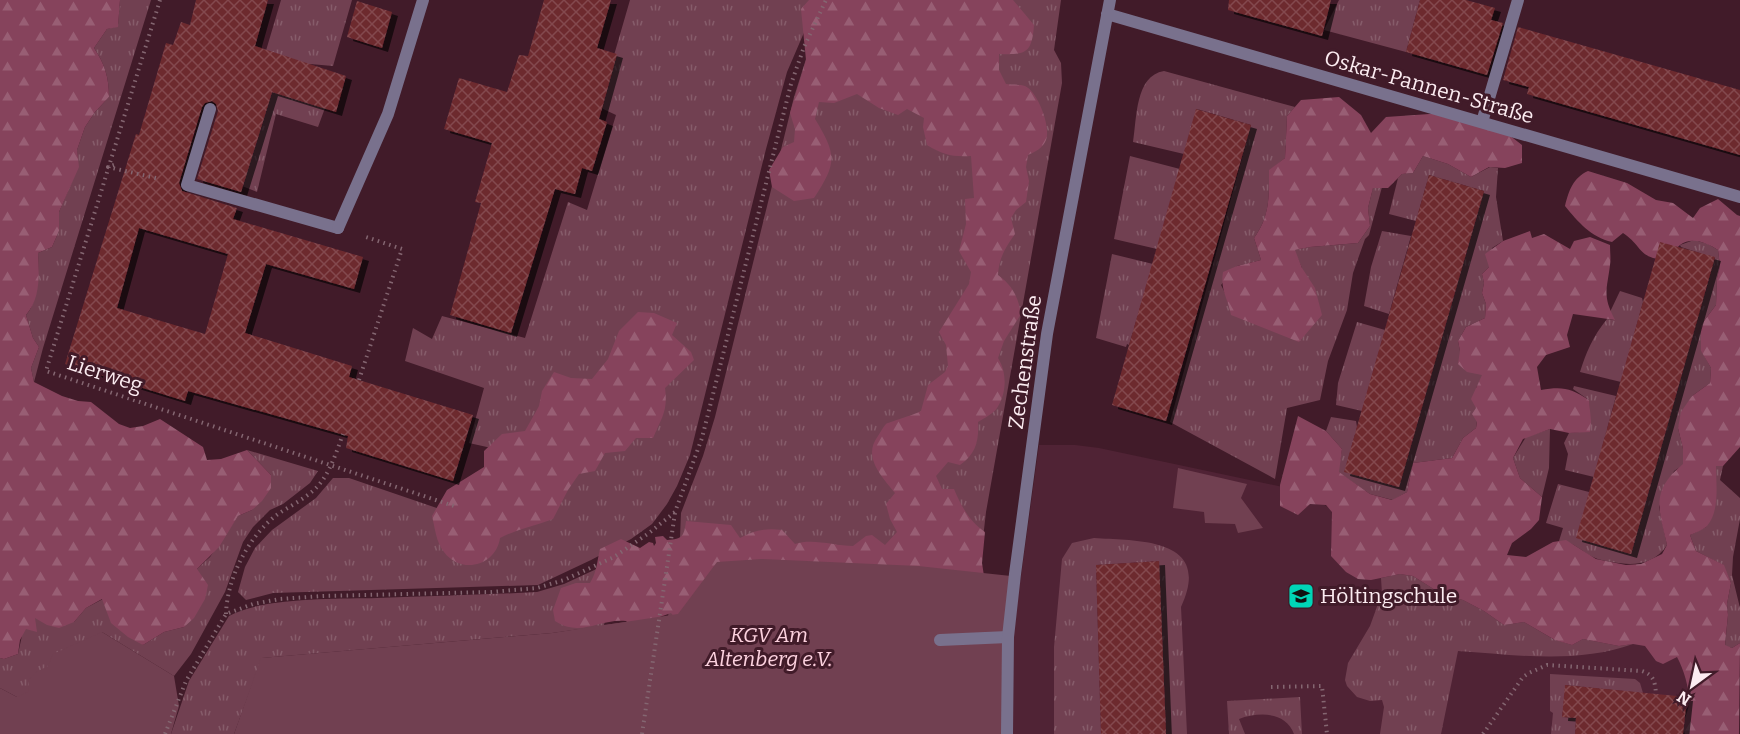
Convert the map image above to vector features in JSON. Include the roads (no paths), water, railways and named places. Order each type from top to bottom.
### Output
[{"type":"street","points":[[210,109],[187,185],[338,228],[388,114],[423,0]]},
{"type":"street","name":"Zechenstraße","points":[[1007,734],[1008,637],[1047,334],[1110,0]]},
{"type":"street","points":[[1482,122],[1518,0]]},
{"type":"street","name":"Oskar-Pannen-Straße","points":[[1107,14],[1740,197]]},
{"type":"street","points":[[940,640],[1008,637]]},
{"type":"place","name":"Höltingschule","points":[[1301,596]]},
{"type":"park label","name":"KGV Am Altenberg e.V.","points":[[769,647]]}]
